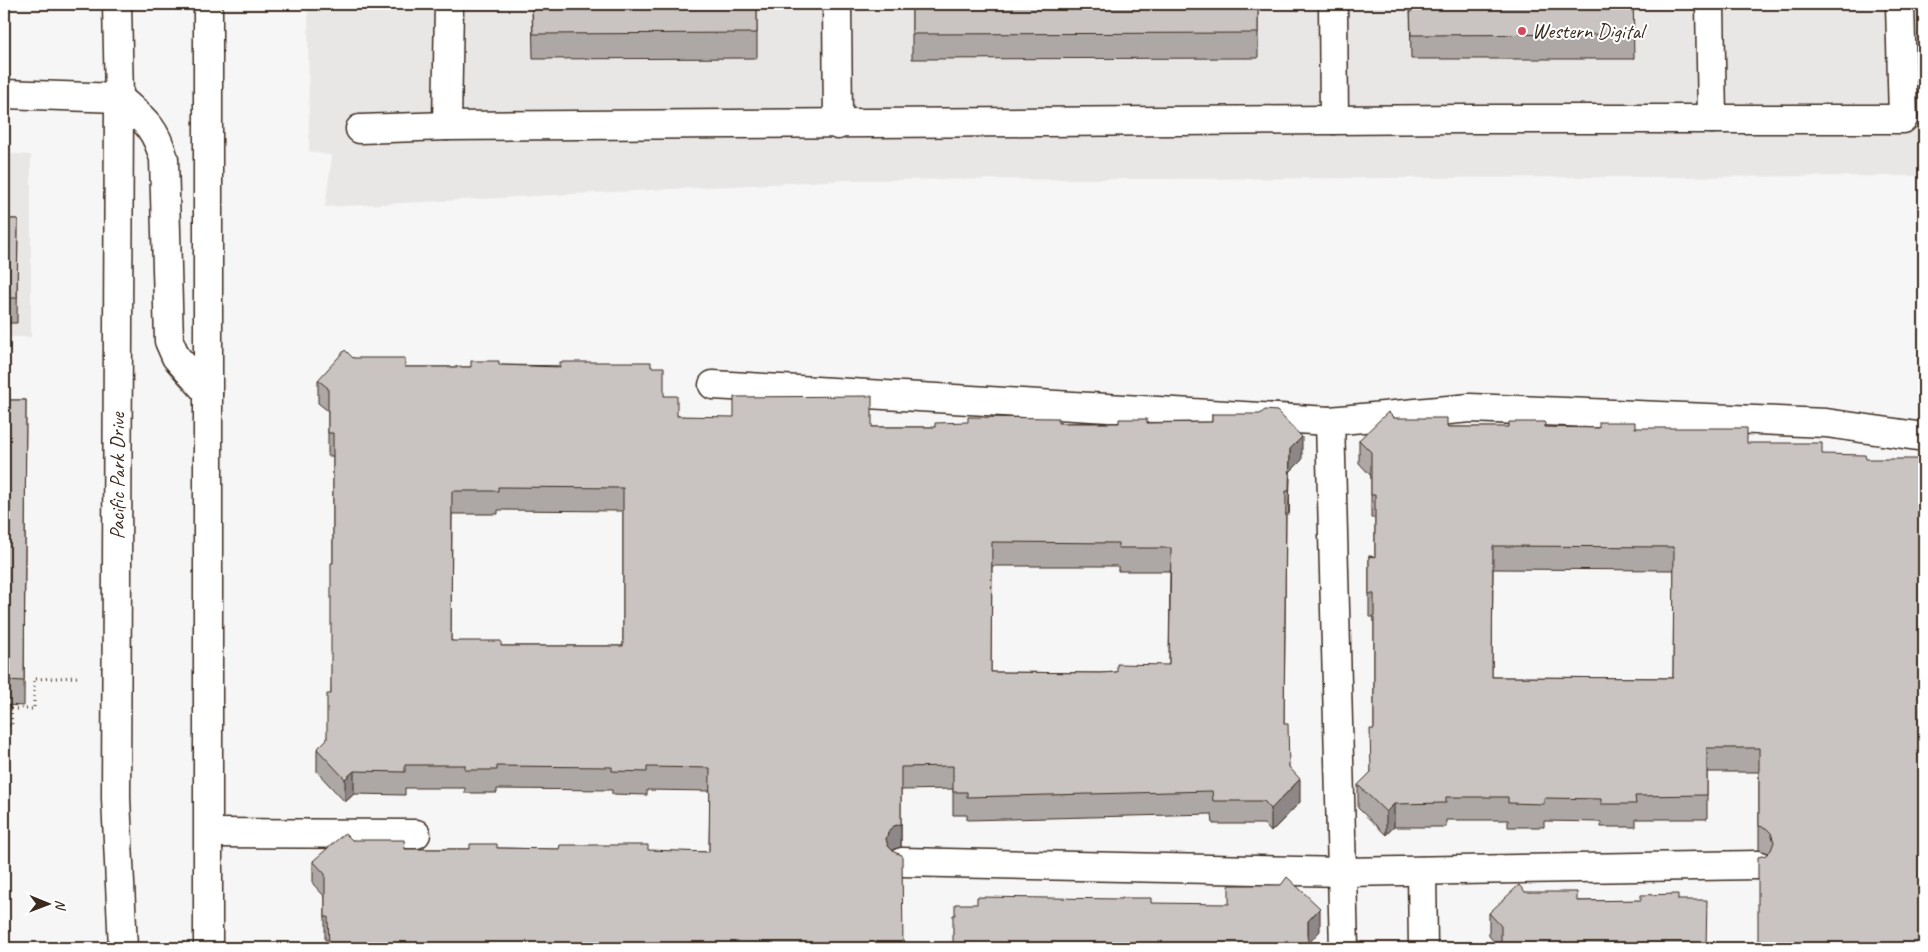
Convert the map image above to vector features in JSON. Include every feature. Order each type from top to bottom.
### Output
[{"type":"main road","name":"Pacific Park Drive","points":[[117,4],[119,98],[116,798],[123,948]]},
{"type":"main road","points":[[208,4],[208,948]]},
{"type":"main road","points":[[447,126],[449,4]]},
{"type":"main road","points":[[837,4],[838,124]]},
{"type":"main road","points":[[1333,4],[1334,120]]},
{"type":"main road","points":[[1710,4],[1712,119]]},
{"type":"main road","points":[[360,129],[447,126],[1334,120],[1904,119],[1900,4]]},
{"type":"main road","points":[[4,94],[119,98],[151,127],[160,142],[164,159],[169,341],[176,357],[208,394]]},
{"type":"main road","points":[[713,385],[1330,421],[1470,408],[1826,423],[1924,437]]},
{"type":"main road","points":[[1330,421],[1344,948]]},
{"type":"main road","points":[[209,833],[416,834]]},
{"type":"main road","points":[[902,862],[1343,872],[1758,865]]},
{"type":"main road","points":[[1422,871],[1423,948]]},
{"type":"path","points":[[4,725],[12,726],[11,709],[34,709],[34,679],[79,677]]},
{"type":"shaded area","points":[[308,4],[1924,4],[1924,176],[848,180],[325,207],[332,156],[309,151]]},
{"type":"shaded area","points":[[4,153],[31,155],[31,337],[4,337]]},
{"type":"building","points":[[532,4],[757,4],[757,33],[533,34]]},
{"type":"building","points":[[912,4],[1258,4],[1258,33],[912,34]]},
{"type":"building","points":[[1410,4],[1633,4],[1634,34],[1411,35]]},
{"type":"building","points":[[4,219],[18,219],[17,298],[4,298]]},
{"type":"building","points":[[345,350],[353,358],[405,358],[405,367],[471,367],[471,361],[499,361],[499,365],[560,367],[560,362],[651,362],[651,367],[664,367],[664,396],[677,396],[677,416],[734,417],[734,397],[872,396],[872,427],[935,427],[935,423],[968,422],[968,417],[1058,418],[1058,423],[1119,423],[1119,419],[1147,419],[1147,423],[1212,422],[1212,414],[1260,414],[1265,410],[1277,411],[1302,437],[1290,449],[1289,491],[1286,491],[1284,724],[1288,724],[1289,767],[1300,779],[1271,809],[1264,801],[1213,801],[1212,791],[967,797],[967,792],[953,792],[953,766],[901,767],[901,824],[889,830],[886,839],[888,846],[894,852],[902,855],[903,948],[329,948],[328,917],[325,917],[325,874],[313,861],[345,833],[352,840],[404,840],[405,849],[470,849],[470,844],[497,844],[497,848],[559,849],[560,845],[648,845],[648,850],[709,852],[710,768],[647,767],[647,772],[612,771],[612,767],[497,766],[497,770],[465,770],[465,765],[405,765],[405,772],[354,771],[345,779],[317,749],[327,739],[327,694],[331,694],[331,563],[333,563],[333,433],[328,433],[328,388],[318,380]],"holes":[[[498,487],[623,488],[623,646],[501,646],[501,641],[451,641],[452,491],[498,491]],[[992,542],[1118,543],[1118,548],[1171,548],[1169,665],[1117,664],[1117,672],[1100,673],[991,672]]]},
{"type":"building","points":[[4,400],[26,400],[24,681],[4,680]]},
{"type":"building","points":[[1388,412],[1394,418],[1447,418],[1447,427],[1509,427],[1509,422],[1545,422],[1545,427],[1599,428],[1599,422],[1635,422],[1635,428],[1747,428],[1747,443],[1822,443],[1822,454],[1865,455],[1866,459],[1924,459],[1924,948],[1758,948],[1758,857],[1766,855],[1771,850],[1774,842],[1771,833],[1766,828],[1759,826],[1759,748],[1707,748],[1707,795],[1635,796],[1636,804],[1601,804],[1601,799],[1544,798],[1544,804],[1508,803],[1508,797],[1446,797],[1446,803],[1394,804],[1386,812],[1358,785],[1371,772],[1370,729],[1374,729],[1374,594],[1369,594],[1369,556],[1375,557],[1375,495],[1371,495],[1371,452],[1359,440]],"holes":[[[1493,546],[1674,547],[1673,678],[1492,677]]]},
{"type":"building","points":[[1287,877],[1320,908],[1308,921],[1308,948],[953,948],[955,904],[977,904],[977,897],[1151,898],[1151,903],[1229,904],[1229,885],[1281,885]]},
{"type":"building","points":[[1519,885],[1525,892],[1577,892],[1577,901],[1641,900],[1641,895],[1678,894],[1678,900],[1707,900],[1706,948],[1501,948],[1501,926],[1489,913]]},
{"type":"place","name":"Western Digital","points":[[1522,31]]}]
